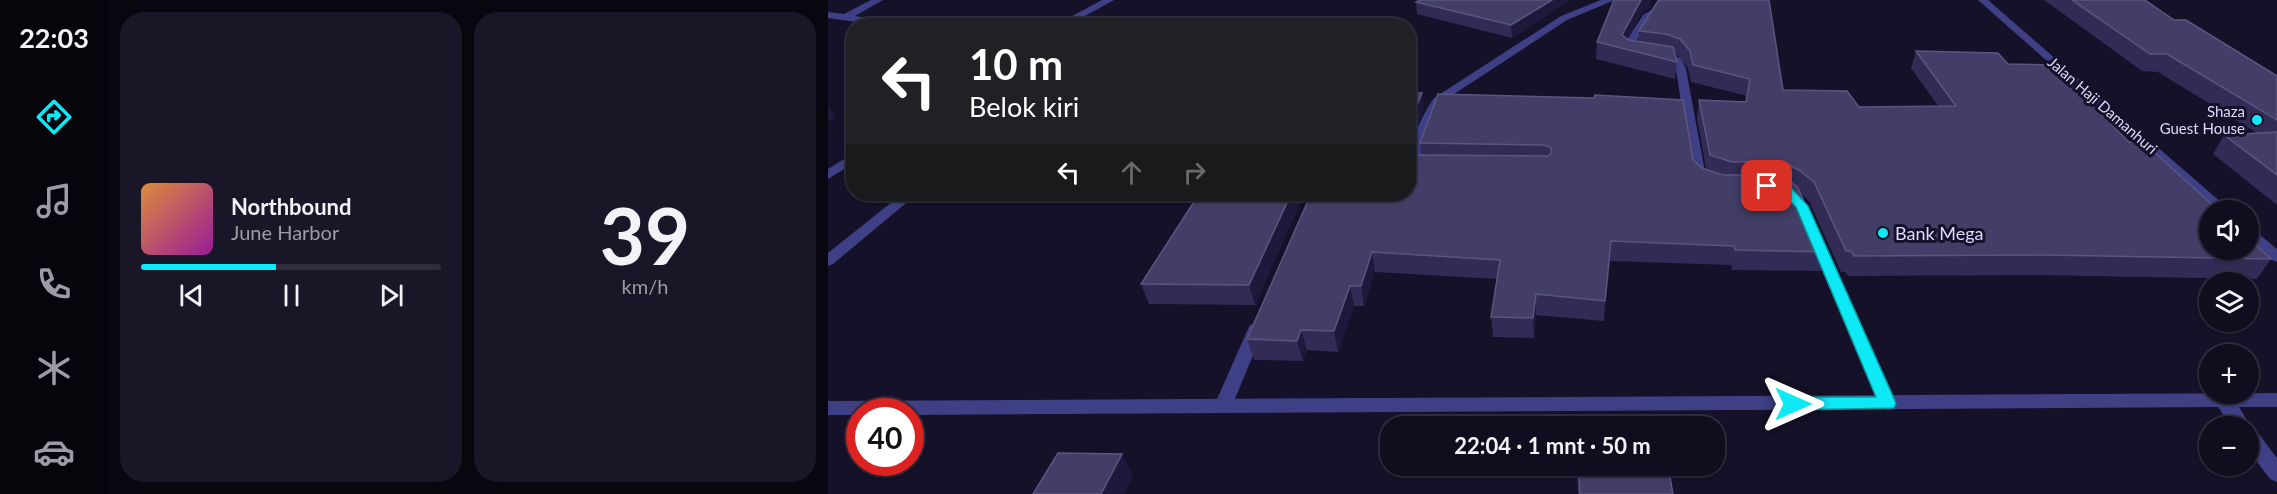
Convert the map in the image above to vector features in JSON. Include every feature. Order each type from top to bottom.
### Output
[{"type":"street","points":[[846,17],[878,0]]},
{"type":"street","points":[[1074,18],[1109,0]]},
{"type":"street","points":[[1416,160],[1431,111],[1438,100],[1564,18],[1610,0]]},
{"type":"street","name":"Jalan Haji Damanhuri","points":[[1983,0],[2212,200]]},
{"type":"street","points":[[1648,2],[1682,4]]},
{"type":"street","points":[[1666,4],[1646,17],[1628,51],[1677,60],[1681,69],[1699,177],[1702,182],[1717,187]]},
{"type":"street","points":[[828,15],[853,18]]},
{"type":"street","points":[[828,175],[846,163]]},
{"type":"street","points":[[828,261],[901,201]]},
{"type":"street","points":[[1812,227],[1888,403]]},
{"type":"street","points":[[2259,241],[2277,257]]},
{"type":"street","points":[[1223,406],[1264,310]]},
{"type":"street","points":[[2259,400],[2277,400]]},
{"type":"street","points":[[828,408],[2199,401]]},
{"type":"street","points":[[2259,449],[2277,473]]},
{"type":"building","points":[[1420,0],[1552,0],[1511,25],[1416,2]]},
{"type":"building","points":[[1614,0],[1641,0],[1622,35],[1629,40],[1673,47],[1677,62],[1597,42]]},
{"type":"building","points":[[1769,0],[1783,90],[1847,91],[1859,107],[1956,106],[1916,51],[1998,53],[2008,64],[2053,65],[2129,142],[2142,141],[2207,200],[2199,200],[2199,258],[2045,255],[1854,256],[1851,251],[1846,251],[1814,182],[1799,170],[1784,163],[1732,162],[1710,155],[1699,100],[1746,102],[1750,79],[1693,65],[1690,51],[1680,39],[1666,34],[1639,31],[1658,1]]},
{"type":"building","points":[[2072,0],[2145,0],[2174,20],[2186,20],[2277,76],[2277,120],[2167,54],[2150,54]]},
{"type":"building","points":[[1416,93],[1422,93],[1416,107]]},
{"type":"building","points":[[1438,94],[1594,98],[1595,95],[1683,100],[1693,160],[1702,168],[1723,175],[1779,175],[1787,178],[1798,188],[1826,252],[1735,250],[1734,246],[1611,241],[1605,301],[1536,294],[1533,318],[1491,317],[1500,260],[1372,252],[1361,286],[1350,286],[1334,331],[1301,330],[1297,341],[1247,339],[1308,201],[1416,201],[1416,155],[1548,156],[1552,152],[1550,147],[1543,145],[1420,143]]},
{"type":"building","points":[[2277,132],[2277,175],[2224,135]]},
{"type":"building","points":[[1194,201],[1288,201],[1249,285],[1141,284]]},
{"type":"building","points":[[2259,248],[2271,259],[2259,259]]},
{"type":"building","points":[[1058,453],[1122,454],[1101,494],[1033,494]]},
{"type":"building","points":[[1579,476],[1670,476],[1673,494],[1580,494]]},
{"type":"place","name":"Shaza Guest House","points":[[2257,120]]},
{"type":"place","name":"Bank Mega","points":[[1883,233]]},
{"type":"route","points":[[1767,186],[1788,191],[1802,206],[1888,403],[1793,404]]}]
